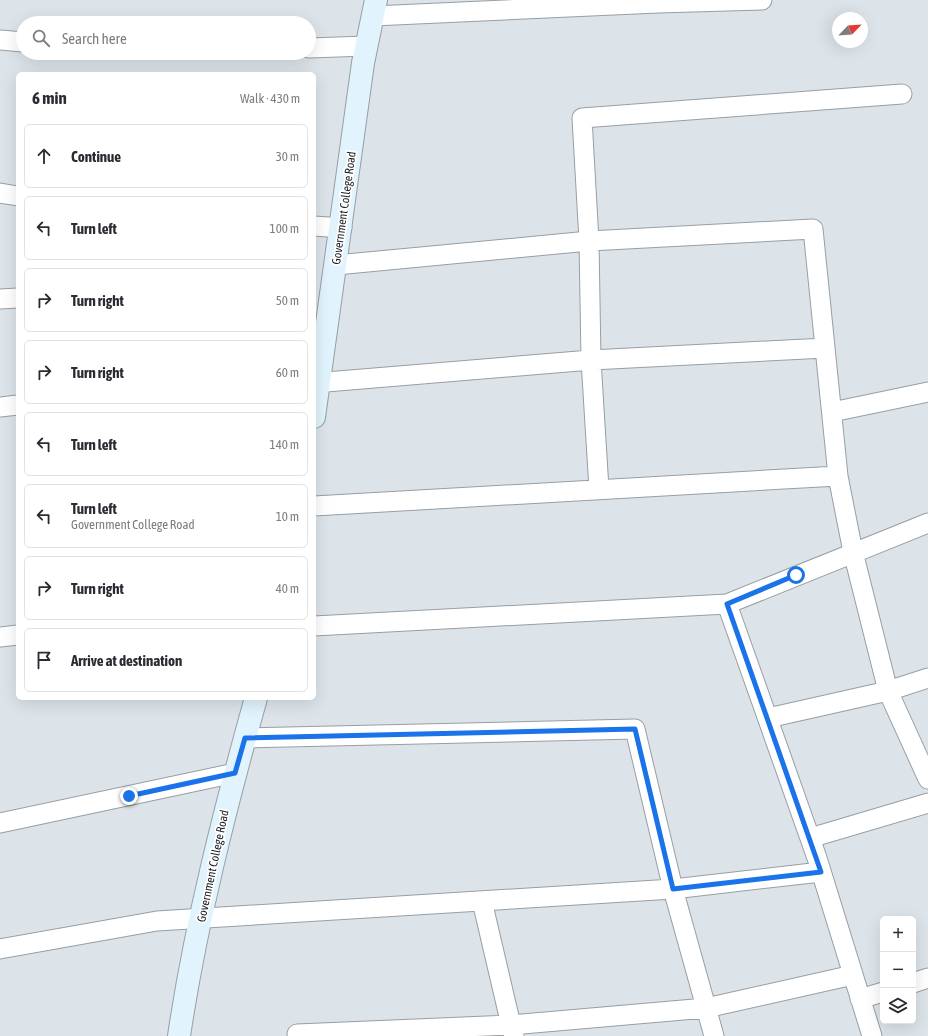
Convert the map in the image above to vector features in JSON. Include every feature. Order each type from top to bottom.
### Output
[{"type":"main road","name":"Government College Road","points":[[316,394],[342,228],[367,46],[375,8]]},
{"type":"main road","name":"Government College Road","points":[[179,1036],[201,919],[235,773],[255,700]]},
{"type":"street","points":[[375,8],[762,0]]},
{"type":"street","points":[[0,40],[16,41]]},
{"type":"street","points":[[316,48],[367,46]]},
{"type":"street","points":[[598,489],[591,360],[589,242],[582,118],[902,94]]},
{"type":"street","points":[[0,193],[16,196]]},
{"type":"street","points":[[316,226],[342,228]]},
{"type":"street","points":[[336,265],[589,242],[813,229],[838,476],[853,552],[888,691],[928,779]]},
{"type":"street","points":[[0,299],[16,298]]},
{"type":"street","points":[[317,383],[591,360],[825,348]]},
{"type":"street","points":[[832,412],[928,392]]},
{"type":"street","points":[[0,407],[16,406]]},
{"type":"street","points":[[316,506],[838,476]]},
{"type":"street","points":[[316,626],[727,604],[928,523]]},
{"type":"street","points":[[727,604],[810,838],[872,1036]]},
{"type":"street","points":[[0,637],[16,635]]},
{"type":"street","points":[[768,718],[888,691],[928,678]]},
{"type":"street","points":[[245,738],[635,729],[673,889],[714,1036]]},
{"type":"street","points":[[0,823],[235,773]]},
{"type":"street","points":[[810,838],[928,803]]},
{"type":"street","points":[[0,949],[157,922],[673,889],[821,872]]},
{"type":"street","points":[[482,901],[512,1030]]},
{"type":"street","points":[[297,1034],[512,1030],[706,1008],[853,975]]},
{"type":"street","points":[[916,982],[928,978]]},
{"type":"street","points":[[860,999],[880,993]]},
{"type":"route","points":[[129,796],[235,773],[245,738],[635,729],[673,889],[821,872],[727,604],[796,575]]}]
